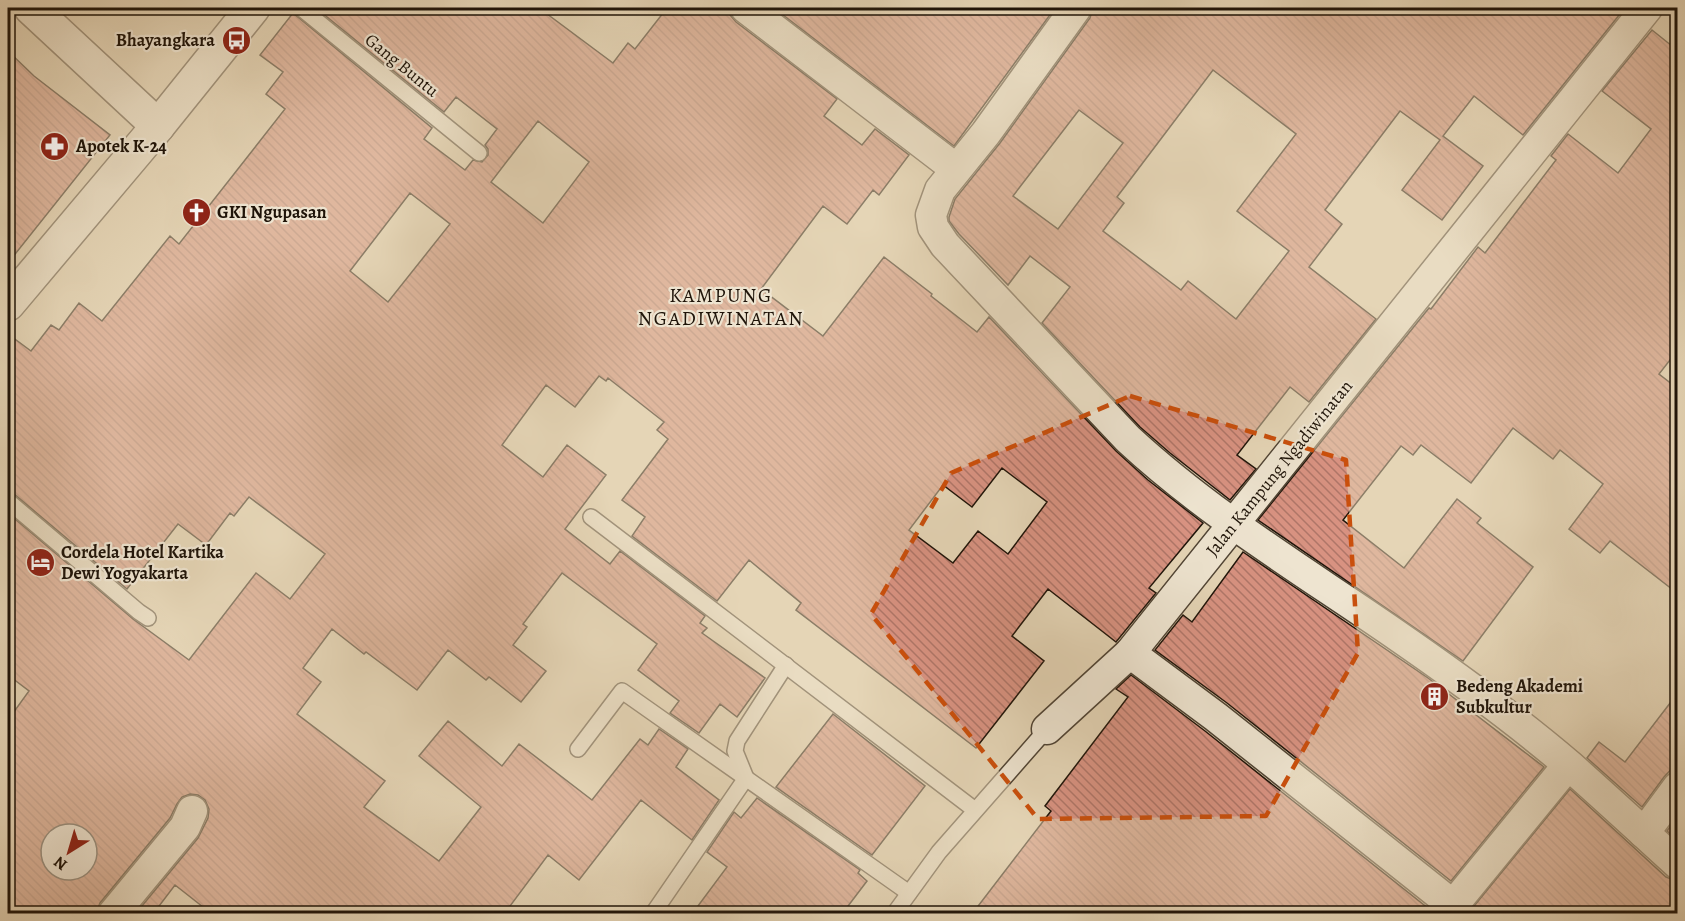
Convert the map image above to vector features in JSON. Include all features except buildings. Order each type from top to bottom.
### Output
[{"type":"street","points":[[31,8],[158,126]]},
{"type":"street","points":[[8,304],[158,126],[253,8]]},
{"type":"street","points":[[746,8],[956,169]]},
{"type":"street","points":[[1076,8],[986,133],[940,190],[931,215],[933,227],[945,244],[1128,439],[1167,474],[1233,525],[1480,694],[1568,765],[1677,864]]},
{"type":"street","name":"Jalan Kampung Ngadiwinatan","points":[[1047,729],[1130,653],[1647,8]]},
{"type":"street","points":[[1130,653],[1216,717],[1450,910],[1568,765]]},
{"type":"street","points":[[1644,833],[1677,787]]},
{"type":"street","points":[[113,914],[184,827],[192,811]]},
{"type":"lane","name":"Gang Buntu","points":[[301,8],[479,153]]},
{"type":"lane","points":[[8,501],[148,618]]},
{"type":"lane","points":[[591,517],[975,810]]},
{"type":"lane","points":[[746,778],[735,751],[737,741],[786,665]]},
{"type":"lane","points":[[578,749],[622,691],[909,893]]},
{"type":"lane","name":"Jalan Kampung Ngadiwinatan","points":[[894,914],[939,852],[1047,729]]},
{"type":"lane","points":[[654,912],[746,778]]},
{"type":"highlighted area","points":[[1130,396],[1346,460],[1358,653],[1266,816],[1038,819],[871,614],[951,473]]},
{"type":"place","name":"Bhayangkara","points":[[236,40]]},
{"type":"place","name":"Apotek K-24","points":[[55,146]]},
{"type":"place","name":"GKI Ngupasan","points":[[196,212]]},
{"type":"place","name":"Cordela Hotel Kartika Dewi Yogyakarta","points":[[40,562]]},
{"type":"place","name":"Bedeng Akademi Subkultur","points":[[1435,696]]},
{"type":"district","name":"KAMPUNG NGADIWINATAN","points":[[721,306]]}]
